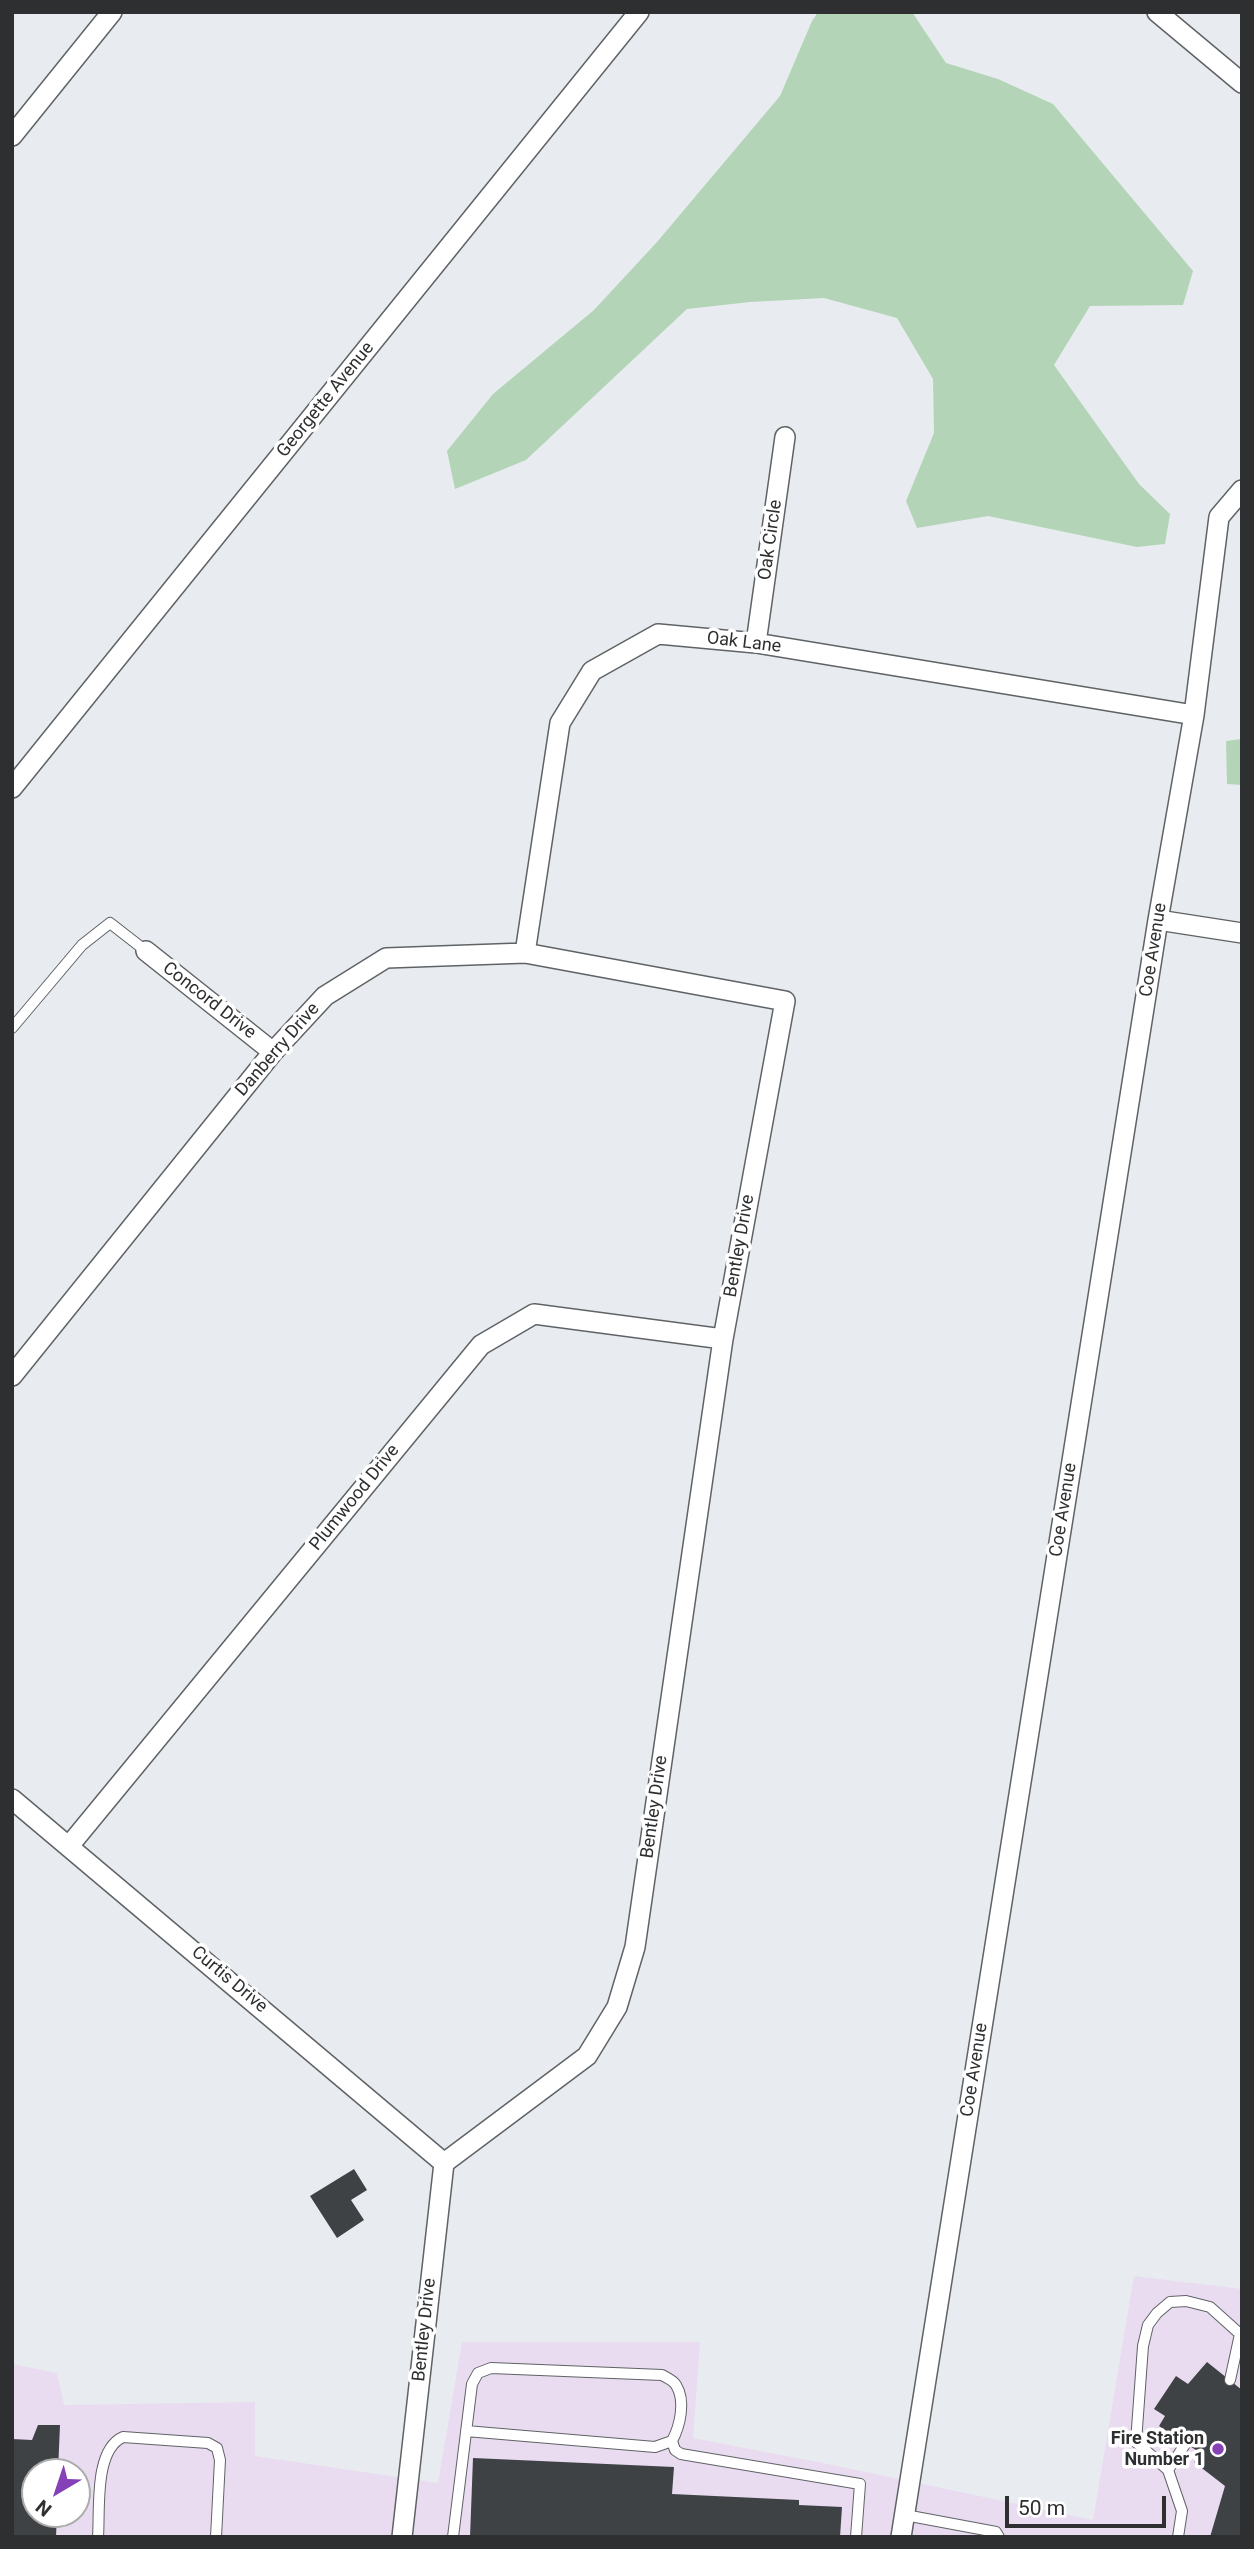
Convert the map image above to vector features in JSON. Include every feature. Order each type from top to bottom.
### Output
[{"type":"street","points":[[12,136],[113,12]]},
{"type":"street","name":"Georgette Avenue","points":[[12,788],[639,12]]},
{"type":"street","points":[[1157,12],[1242,83]]},
{"type":"street","name":"Oak Circle","points":[[756,643],[785,437]]},
{"type":"street","name":"Coe Avenue","points":[[901,2537],[1158,920],[1194,715],[1219,517],[1242,490]]},
{"type":"street","name":"Oak Lane","points":[[525,953],[560,723],[592,671],[658,634],[756,643],[1194,715]]},
{"type":"street","points":[[1158,920],[1242,933]]},
{"type":"street","name":"Concord Drive","points":[[146,951],[273,1052]]},
{"type":"street","name":"Danberry Drive","points":[[12,1376],[273,1052],[325,996],[386,958],[525,953],[785,1001]]},
{"type":"street","name":"Bentley Drive","points":[[402,2537],[444,2163],[587,2056],[617,2007],[635,1947],[723,1339],[785,1001]]},
{"type":"street","name":"Plumwood Drive","points":[[69,1846],[481,1345],[534,1314],[723,1339]]},
{"type":"street","name":"Curtis Drive","points":[[12,1799],[444,2163]]},
{"type":"lane","points":[[12,1028],[82,945],[110,923],[146,951]]},
{"type":"lane","points":[[1178,2537],[1182,2511],[1168,2470],[1136,2442],[1143,2346],[1149,2325],[1157,2313],[1170,2302],[1186,2301],[1210,2307],[1240,2334],[1230,2381]]},
{"type":"lane","points":[[453,2537],[466,2431],[472,2384],[478,2373],[491,2368],[662,2375],[675,2383],[680,2396],[680,2427],[672,2441],[655,2447],[466,2431]]},
{"type":"lane","points":[[98,2537],[103,2462],[113,2444],[123,2437],[208,2443],[217,2448],[220,2460],[216,2537]]},
{"type":"lane","points":[[672,2441],[681,2454],[860,2484],[856,2537]]},
{"type":"lane","points":[[1168,2470],[1186,2443]]},
{"type":"lane","points":[[905,2515],[996,2532],[999,2537]]},
{"type":"shaded area","points":[[1134,2276],[1242,2289],[1242,2537],[12,2537],[12,2364],[57,2373],[64,2405],[255,2402],[255,2456],[438,2483],[462,2342],[700,2342],[693,2438],[1093,2520]]},
{"type":"green space","points":[[818,12],[912,12],[946,63],[998,79],[1053,104],[1193,271],[1183,305],[1090,306],[1054,365],[1139,484],[1170,514],[1165,544],[1137,547],[988,516],[917,528],[906,501],[934,433],[933,379],[897,318],[824,298],[687,309],[526,460],[455,489],[447,451],[493,394],[594,310],[657,242],[780,96]]},
{"type":"green space","points":[[1242,739],[1242,785],[1227,784],[1226,741]]},
{"type":"building","points":[[354,2169],[367,2190],[351,2200],[364,2220],[337,2238],[310,2196]]},
{"type":"building","name":"Fire Station Number 1","points":[[1207,2362],[1242,2390],[1242,2537],[1210,2537],[1225,2486],[1194,2462],[1202,2454],[1159,2426],[1165,2416],[1154,2409],[1176,2376],[1188,2384]]},
{"type":"building","points":[[38,2425],[60,2425],[59,2458],[21,2458],[21,2528],[56,2528],[56,2537],[12,2537],[12,2439],[32,2440]]},
{"type":"building","points":[[473,2458],[674,2467],[672,2494],[799,2500],[799,2505],[842,2507],[840,2537],[470,2537]]},
{"type":"place","name":"Fire Station Number 1","points":[[1218,2449]]}]
